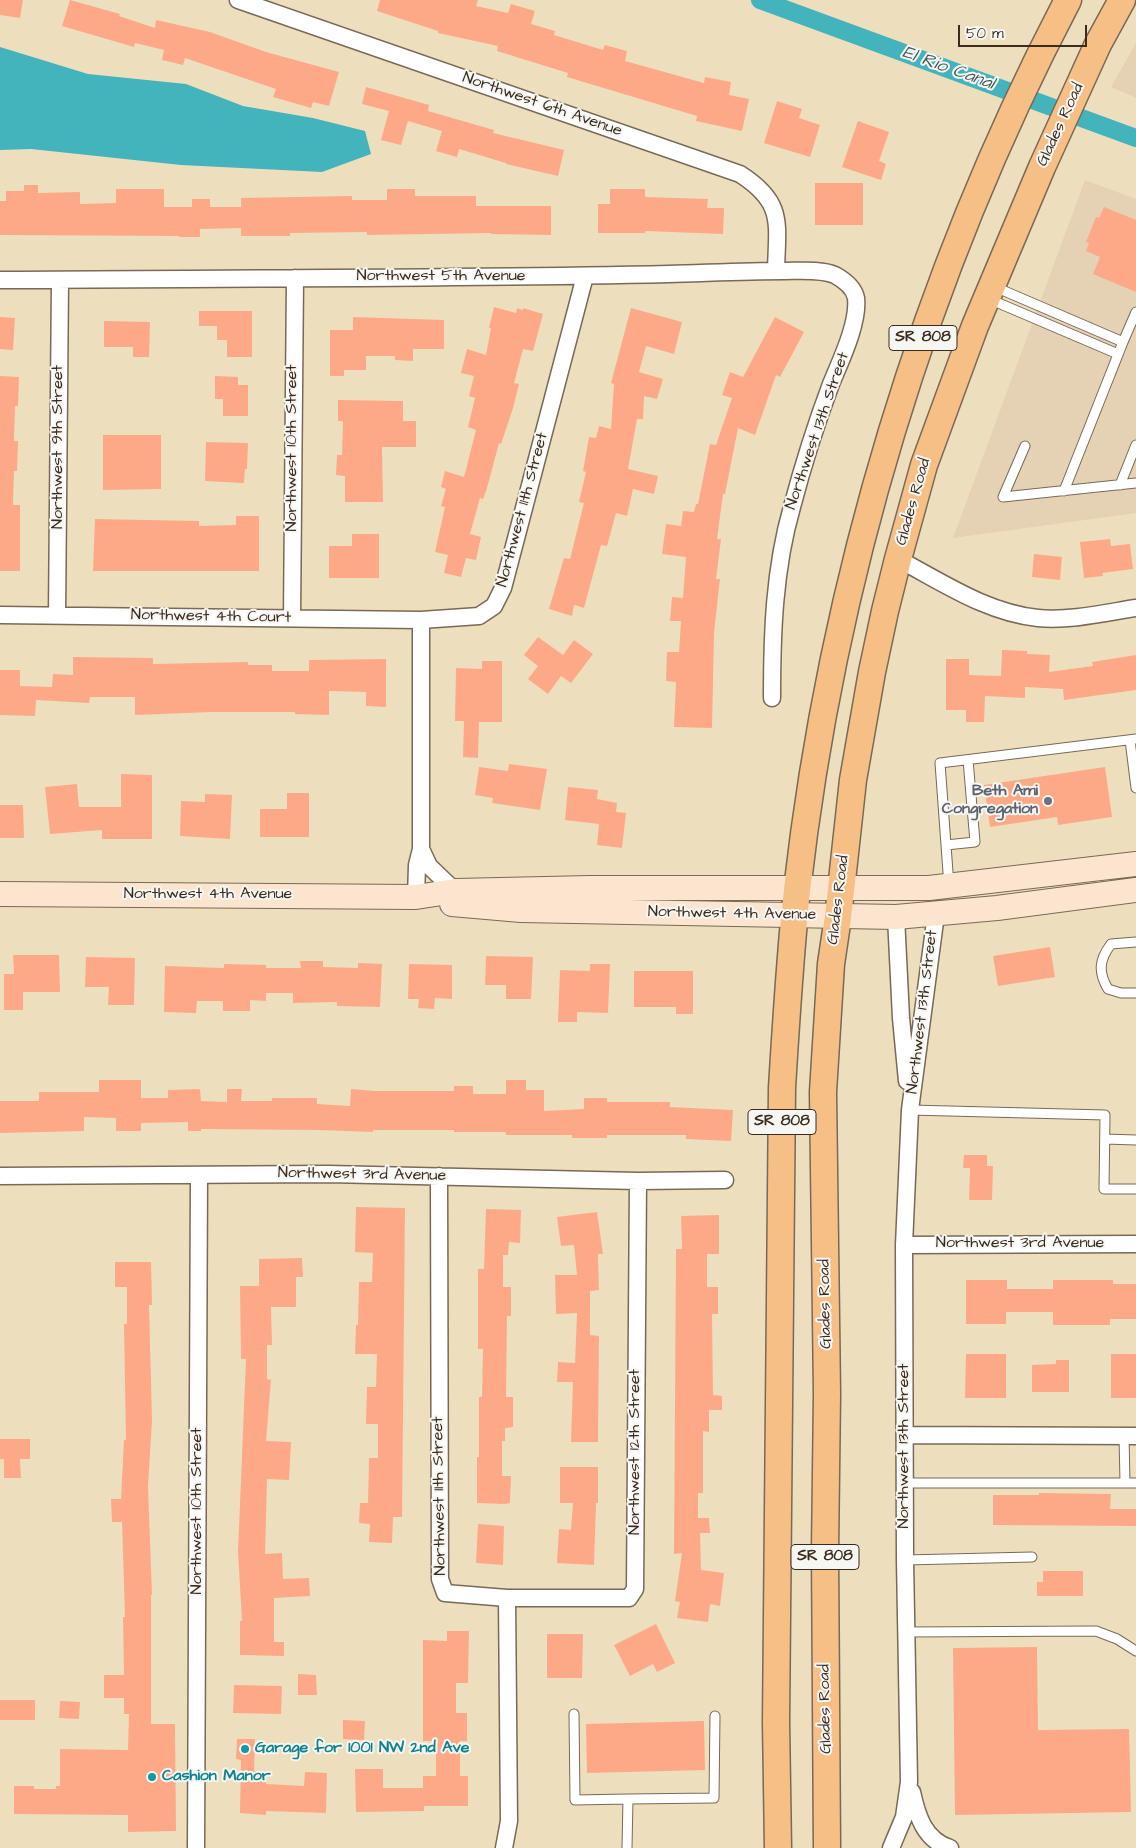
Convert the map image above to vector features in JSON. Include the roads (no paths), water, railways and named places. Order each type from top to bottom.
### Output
[{"type":"main road","name":"SR 808","points":[[778,1848],[776,1712],[782,1088],[786,1004],[796,902],[818,747],[841,625],[864,529],[931,312],[958,240],[995,151],[1068,0]]},
{"type":"main road","name":"Glades Road","points":[[827,1848],[825,1551],[827,1394],[823,1092],[831,964],[853,780],[872,672],[898,560],[924,465],[974,326],[1042,167],[1098,44],[1122,0]]},
{"type":"street","name":"Northwest 6th Avenue","points":[[238,0],[740,174],[756,184],[771,202],[777,220],[776,271]]},
{"type":"street","name":"Northwest 5th Avenue","points":[[0,280],[585,276],[809,271],[833,274],[848,283],[856,297],[854,313]]},
{"type":"street","name":"Northwest 11th Street","points":[[421,620],[479,616],[494,606],[503,588],[585,276]]},
{"type":"street","name":"Northwest 10th Street","points":[[292,618],[295,278]]},
{"type":"street","name":"Northwest 9th Street","points":[[57,615],[60,280]]},
{"type":"street","name":"Northwest 13th Street","points":[[772,698],[772,628],[779,562],[790,511],[810,445],[845,350],[854,313]]},
{"type":"street","points":[[898,560],[983,603],[1020,615],[1057,619],[1136,608]]},
{"type":"street","name":"Northwest 4th Court","points":[[0,615],[421,620]]},
{"type":"street","points":[[416,897],[417,865],[421,849],[421,620]]},
{"type":"street","points":[[421,849],[429,866],[455,891]]},
{"type":"street","name":"Northwest 4th Avenue","points":[[416,897],[453,904],[521,910],[796,902],[841,889],[929,888],[1136,864]]},
{"type":"street","name":"Northwest 4th Avenue","points":[[0,894],[416,897],[455,891],[590,888],[796,902],[838,916],[896,917],[1136,890]]},
{"type":"street","name":"Northwest 13th Street","points":[[892,1848],[904,1817],[909,1782],[905,1560],[904,1244],[910,1110],[936,914]]},
{"type":"street","name":"Northwest 13th Street","points":[[896,917],[901,1018],[910,1110]]},
{"type":"street","name":"Northwest 3rd Avenue","points":[[0,1176],[328,1174],[638,1182],[724,1180]]},
{"type":"street","name":"Northwest 10th Street","points":[[196,1848],[199,1175]]},
{"type":"street","name":"Northwest 11th Street","points":[[439,1176],[440,1579],[445,1592],[507,1598]]},
{"type":"street","name":"Northwest 12th Street","points":[[507,1598],[628,1598],[635,1589],[638,1182]]},
{"type":"street","name":"Northwest 3rd Avenue","points":[[904,1244],[1136,1244]]},
{"type":"street","points":[[905,1435],[1130,1436]]},
{"type":"street","points":[[504,1848],[509,1821],[507,1598]]},
{"type":"street","name":"Northwest 13th Street","points":[[909,1782],[919,1820],[933,1840],[950,1848]]},
{"type":"lane","points":[[989,292],[1123,342]]},
{"type":"lane","points":[[989,292],[1118,354]]},
{"type":"lane","points":[[1064,492],[1136,312]]},
{"type":"lane","points":[[1120,485],[1136,445]]},
{"type":"lane","points":[[1025,446],[1003,497],[1136,483]]},
{"type":"lane","points":[[949,886],[940,763],[1133,740],[1136,788]]},
{"type":"lane","points":[[946,845],[975,842],[968,760]]},
{"type":"lane","points":[[1136,942],[1111,944],[1103,955],[1101,967],[1102,980],[1108,989],[1121,993],[1136,993]]},
{"type":"lane","points":[[910,1110],[1105,1115],[1104,1189],[1136,1189]]},
{"type":"lane","points":[[1104,1139],[1136,1140]]},
{"type":"lane","points":[[1125,1483],[1130,1436]]},
{"type":"lane","points":[[905,1483],[1136,1483]]},
{"type":"lane","points":[[905,1560],[1032,1557]]},
{"type":"lane","points":[[906,1632],[1096,1631],[1117,1639],[1136,1650]]},
{"type":"lane","points":[[574,1714],[575,1800],[714,1798],[715,1716]]},
{"type":"lane","points":[[627,1848],[628,1799]]},
{"type":"water","points":[[0,47],[88,74],[186,84],[243,106],[313,118],[365,131],[371,154],[322,172],[181,165],[31,149],[0,150]]},
{"type":"waterway","name":"El Rio Canal","points":[[760,0],[1136,138]]},
{"type":"place","name":"Beth Ami Congregation","points":[[1048,801]]},
{"type":"place","name":"Garage for 1001 NW 2nd Ave","points":[[245,1749]]},
{"type":"place","name":"Cashion Manor","points":[[152,1777]]}]
